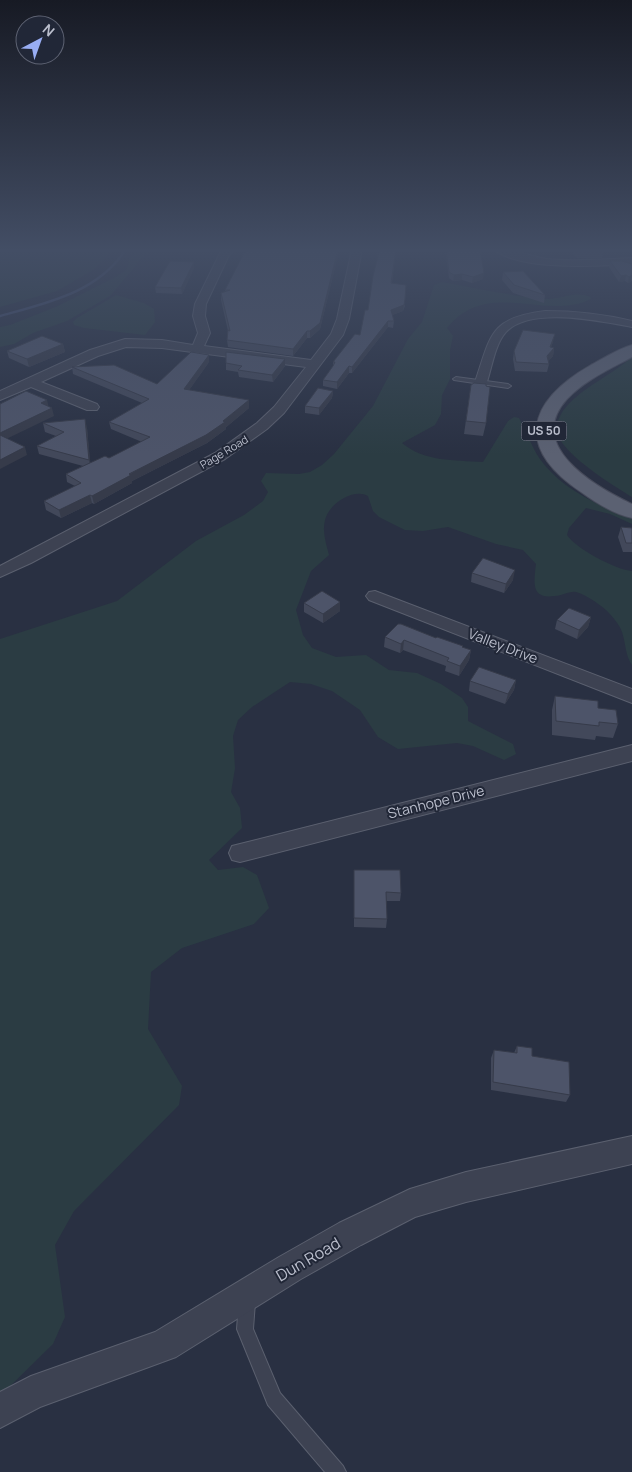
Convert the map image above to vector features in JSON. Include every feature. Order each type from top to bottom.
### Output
[{"type":"main road","name":"US 50","points":[[632,350],[587,375],[559,398],[548,416],[544,428],[545,443],[564,469],[601,495],[632,512]]},
{"type":"street","points":[[196,348],[203,341],[205,335],[199,318]]},
{"type":"street","name":"Page Road","points":[[0,572],[56,544],[251,436],[279,410],[341,327],[343,318]]},
{"type":"street","points":[[481,382],[497,337],[505,326],[518,320],[531,318]]},
{"type":"street","points":[[598,318],[632,324]]},
{"type":"street","points":[[0,396],[114,345],[150,342],[312,364]]},
{"type":"street","points":[[31,382],[92,407]]},
{"type":"street","name":"Valley Drive","points":[[375,596],[632,696]]},
{"type":"street","name":"Stanhope Drive","points":[[240,853],[632,752]]},
{"type":"street","name":"Dun Road","points":[[0,1411],[31,1393],[164,1345],[324,1249],[410,1204],[466,1188],[632,1150]]},
{"type":"lane","points":[[456,379],[508,386]]},
{"type":"lane","points":[[247,1296],[245,1329],[274,1399],[337,1472]]},
{"type":"shaded area","points":[[28,318],[73,318],[33,333],[14,344],[0,347],[0,327]]},
{"type":"shaded area","points":[[77,318],[155,318],[155,322],[145,335],[84,328],[74,325],[73,322]]},
{"type":"shaded area","points":[[423,318],[458,318],[447,328],[453,336],[450,350],[450,379],[442,395],[441,414],[435,425],[402,443],[420,454],[430,457],[483,462],[508,421],[514,417],[519,418],[536,453],[562,482],[584,497],[632,519],[632,524],[610,514],[586,508],[569,528],[567,535],[578,546],[596,558],[616,567],[632,571],[632,665],[621,629],[608,612],[584,595],[576,592],[551,596],[540,594],[536,591],[535,586],[536,564],[523,550],[496,544],[448,527],[423,531],[405,530],[379,517],[373,511],[368,496],[362,494],[342,499],[331,508],[325,520],[324,529],[329,555],[311,571],[296,610],[303,635],[312,648],[336,657],[366,655],[389,670],[417,673],[441,684],[462,698],[468,707],[468,721],[513,744],[516,754],[504,760],[473,746],[457,743],[398,749],[378,737],[360,710],[332,691],[311,684],[290,682],[252,707],[238,720],[233,736],[235,768],[231,792],[240,808],[242,828],[209,860],[218,870],[243,867],[257,875],[269,908],[254,924],[182,948],[151,972],[148,1029],[182,1086],[179,1105],[74,1211],[55,1245],[65,1317],[53,1344],[0,1396],[0,639],[117,601],[196,541],[244,515],[263,501],[268,492],[261,481],[266,473],[299,474],[310,472],[322,465],[334,454],[373,406],[408,339]]},
{"type":"shaded area","points":[[632,357],[632,497],[576,458],[559,438],[556,429],[563,411],[570,403]]},
{"type":"building","points":[[227,318],[321,318],[320,323],[310,331],[307,331],[293,349],[227,340],[228,330],[230,331]]},
{"type":"building","points":[[363,318],[393,318],[394,321],[388,321],[352,367],[349,366],[337,382],[323,380],[335,362],[333,362],[355,334],[360,335]]},
{"type":"building","points":[[523,330],[555,334],[550,347],[554,348],[547,356],[549,364],[516,362],[514,351]]},
{"type":"building","points":[[42,336],[63,344],[27,359],[7,351]]},
{"type":"building","points":[[191,352],[209,355],[184,389],[249,400],[223,421],[225,422],[206,435],[129,474],[131,475],[92,496],[90,495],[59,510],[44,501],[81,483],[66,474],[105,456],[109,458],[150,437],[109,422],[149,399],[72,367],[114,365],[157,384]]},
{"type":"building","points":[[226,352],[285,359],[272,375],[238,370],[242,366],[226,363]]},
{"type":"building","points":[[474,383],[486,384],[486,386],[490,387],[486,423],[466,421],[471,385]]},
{"type":"building","points":[[318,388],[333,391],[319,408],[305,406]]},
{"type":"building","points":[[26,391],[47,400],[41,403],[52,408],[0,433],[0,404]]},
{"type":"building","points":[[85,419],[89,460],[37,446],[64,432],[43,423]]},
{"type":"building","points":[[0,435],[25,447],[0,460]]},
{"type":"building","points":[[621,527],[632,528],[632,543],[626,543]]},
{"type":"building","points":[[483,558],[515,570],[506,584],[472,573]]},
{"type":"building","points":[[322,591],[340,602],[323,614],[304,603]]},
{"type":"building","points":[[569,608],[591,617],[579,630],[557,620]]},
{"type":"building","points":[[398,624],[471,650],[460,666],[447,661],[449,658],[404,640],[401,644],[385,637]]},
{"type":"building","points":[[479,667],[516,680],[508,694],[470,681]]},
{"type":"building","points":[[555,696],[598,701],[598,708],[616,710],[618,724],[599,722],[599,726],[556,721]]},
{"type":"building","points":[[354,870],[400,870],[401,893],[386,892],[387,919],[354,918]]},
{"type":"building","points":[[517,1046],[532,1048],[532,1056],[569,1062],[570,1095],[493,1082],[494,1050],[517,1053]]}]
